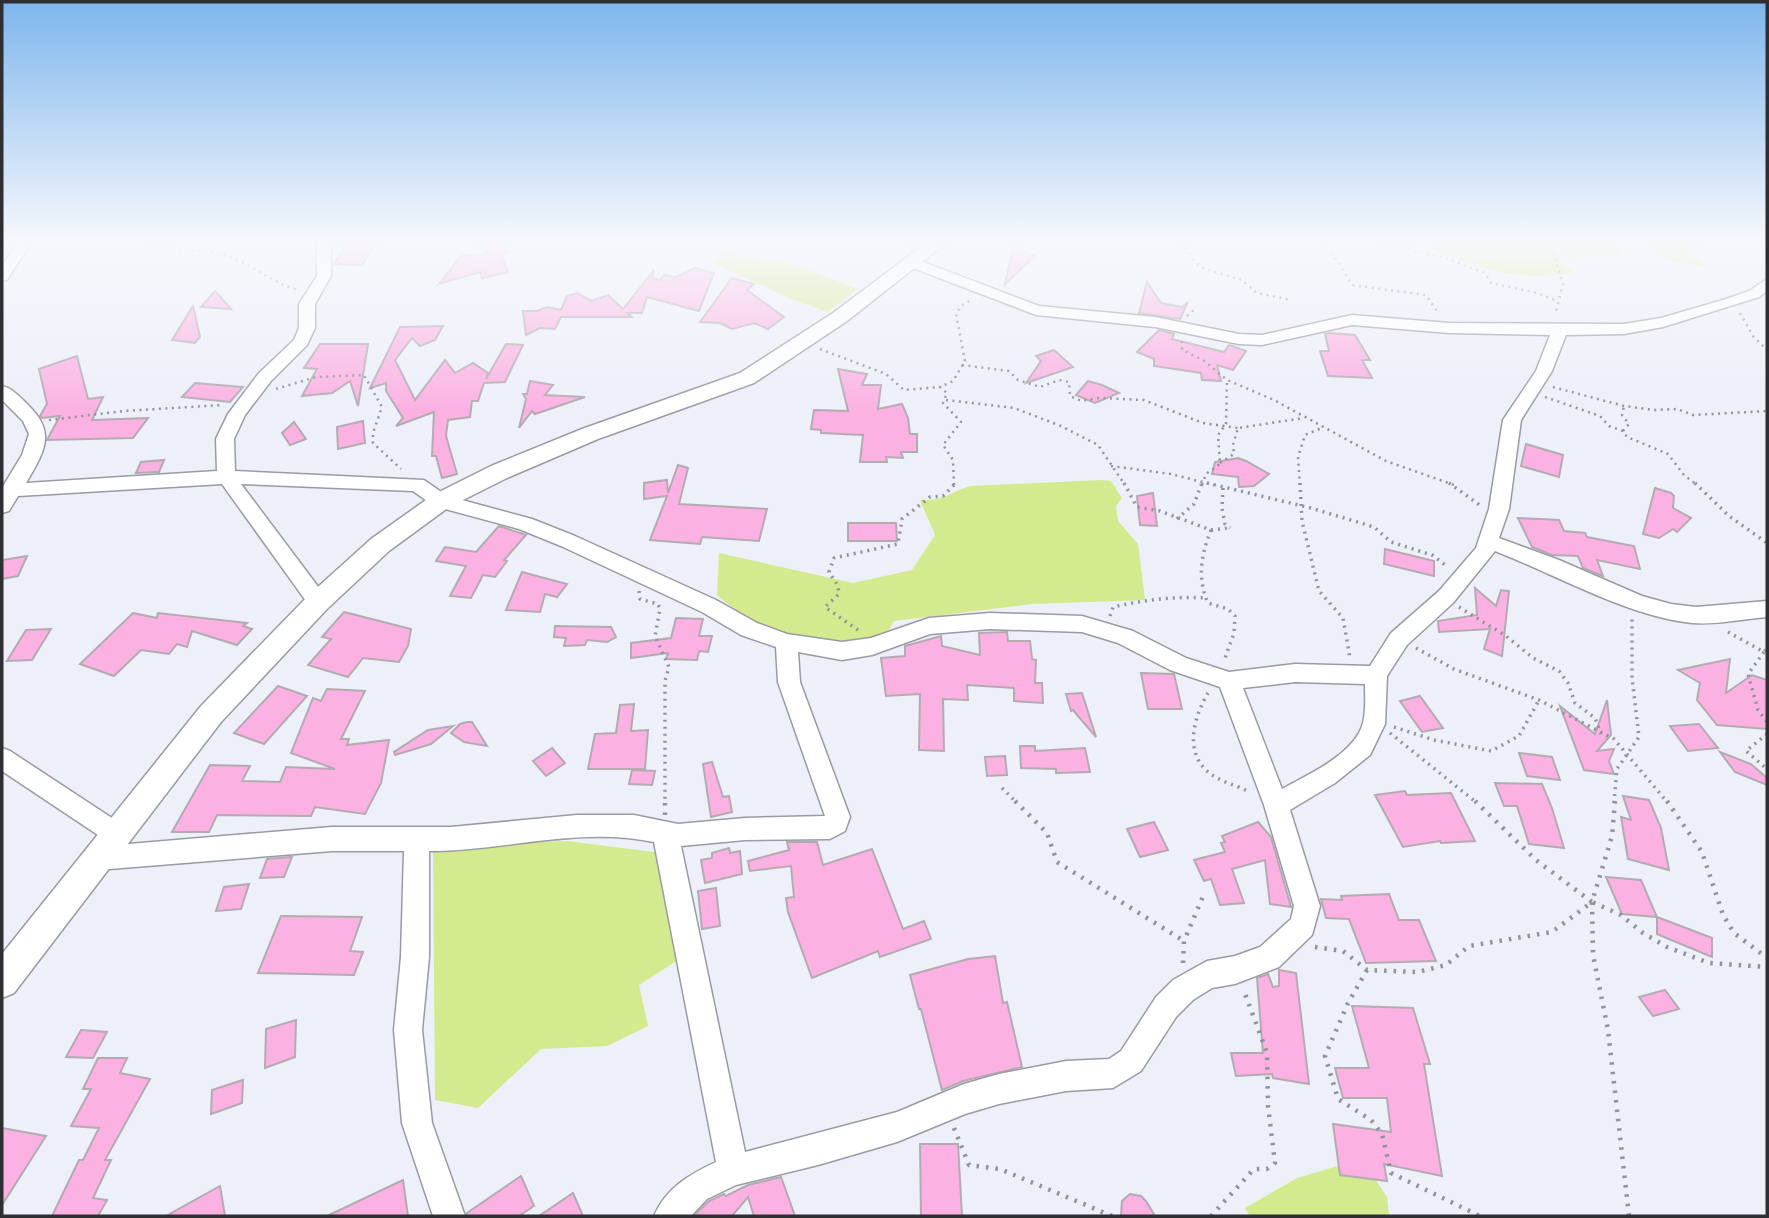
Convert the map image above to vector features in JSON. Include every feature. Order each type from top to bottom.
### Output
[{"type":"street","points":[[309,297],[307,328],[301,342],[265,377],[246,401],[225,439],[224,457],[227,477],[318,602]]},
{"type":"street","points":[[2,981],[211,714],[318,602],[380,545],[441,501],[499,472],[590,434],[747,378],[805,341],[861,297]]},
{"type":"street","points":[[1014,297],[1037,310],[1180,325],[1239,339],[1262,340],[1352,320],[1449,328],[1623,329],[1644,326],[1745,297]]},
{"type":"street","points":[[6,498],[227,477],[417,485],[441,501],[525,524],[568,541],[709,606],[749,629],[786,642],[842,651],[872,646],[929,626],[990,621],[1082,624],[1105,629],[1178,664],[1224,679],[1277,674],[1364,674],[1446,597],[1476,565],[1490,542],[1504,478],[1505,452],[1512,420],[1553,353],[1560,330]]},
{"type":"street","points":[[2,391],[31,421],[38,435],[28,463],[6,498]]},
{"type":"street","points":[[1490,542],[1552,565],[1637,603],[1696,615],[1767,609]]},
{"type":"street","points":[[97,858],[332,839],[451,839],[577,826],[634,826],[678,835],[745,829],[830,828],[838,817],[789,682],[786,642]]},
{"type":"street","points":[[1276,805],[1354,754],[1368,740],[1374,721],[1364,674]]},
{"type":"street","points":[[670,1216],[696,1188],[733,1170],[818,1150],[897,1127],[964,1099],[999,1089],[1066,1076],[1113,1073],[1131,1061],[1166,1007],[1183,990],[1207,975],[1235,970],[1269,957],[1303,926],[1307,906],[1276,805],[1224,679]]},
{"type":"street","points":[[2,758],[115,834]]},
{"type":"street","points":[[665,832],[733,1170]]},
{"type":"street","points":[[418,839],[414,895],[415,957],[408,1030],[417,1123],[449,1216]]},
{"type":"path","points":[[1271,297],[1291,300]]},
{"type":"path","points":[[1427,297],[1449,328]]},
{"type":"path","points":[[1548,297],[1558,301]]},
{"type":"path","points":[[1559,297],[1555,320],[1560,330]]},
{"type":"path","points":[[1736,300],[1741,316],[1767,350]]},
{"type":"path","points":[[805,341],[821,350],[886,374],[904,390],[950,386],[965,361],[956,314]]},
{"type":"path","points":[[1180,325],[1182,350],[1203,360],[1227,380],[1275,400],[1386,461],[1455,485],[1486,509],[1490,542]]},
{"type":"path","points":[[961,365],[1009,371],[1018,380],[1040,387],[1064,380],[1069,382],[1070,396],[1081,401],[1098,398],[1144,400],[1203,423],[1226,424],[1238,428],[1307,418]]},
{"type":"path","points":[[31,421],[124,411],[199,408],[246,401],[316,377],[364,375],[382,407],[373,443],[417,485]]},
{"type":"path","points":[[1220,464],[1219,435],[1226,424],[1227,380]]},
{"type":"path","points":[[1534,386],[1624,406],[1654,410],[1678,409],[1693,415],[1767,411]]},
{"type":"path","points":[[1534,386],[1553,401],[1600,416],[1609,426],[1622,431],[1627,437],[1668,454],[1684,475],[1705,489],[1729,516],[1767,543]]},
{"type":"path","points":[[872,646],[858,630],[825,607],[839,594],[838,586],[829,572],[834,558],[898,544],[902,519],[930,497],[943,496],[956,483],[953,460],[943,445],[961,422],[943,404],[947,393],[940,387]]},
{"type":"path","points":[[946,400],[1018,407],[1099,445],[1128,487],[1137,507],[1160,511],[1211,530],[1230,528],[1225,524],[1222,508],[1223,488]]},
{"type":"path","points":[[1622,431],[1629,424],[1622,415],[1624,406]]},
{"type":"path","points":[[1176,519],[1194,504],[1206,474],[1234,454],[1233,445],[1238,428]]},
{"type":"path","points":[[1323,428],[1305,435],[1298,457],[1300,505],[1319,591],[1343,618],[1364,674]]},
{"type":"path","points":[[1111,466],[1171,474],[1300,505],[1374,527],[1391,542],[1432,555],[1463,579]]},
{"type":"path","points":[[1211,530],[1200,556],[1202,592],[1208,603],[1228,609],[1235,616],[1234,633],[1224,679],[1202,702],[1195,720],[1193,742],[1205,769],[1276,805]]},
{"type":"path","points":[[639,575],[640,599],[658,604],[660,609],[655,636],[661,644],[662,659],[669,667],[665,681],[665,832]]},
{"type":"path","points":[[1105,629],[1113,607],[1175,595],[1206,598]]},
{"type":"path","points":[[1446,597],[1506,636],[1534,658],[1559,671],[1568,683],[1575,703],[1595,718],[1601,734]]},
{"type":"path","points":[[1629,1216],[1608,1030],[1593,955],[1592,902],[1612,836],[1617,769],[1639,737],[1633,708],[1630,662],[1632,614],[1637,603]]},
{"type":"path","points":[[1696,615],[1766,650],[1748,674],[1758,710],[1767,722]]},
{"type":"path","points":[[1399,639],[1454,669],[1539,700],[1614,739],[1674,810],[1702,852],[1723,915],[1734,933],[1767,958]]},
{"type":"path","points":[[1374,721],[1434,740],[1491,751],[1519,736],[1539,700]]},
{"type":"path","points":[[1374,721],[1467,793],[1536,860],[1592,902],[1621,915],[1643,933],[1667,947],[1709,963],[1767,967]]},
{"type":"path","points":[[1767,734],[1746,751],[1767,769]]},
{"type":"path","points":[[1002,788],[1047,833],[1057,862],[1184,941],[1204,894]]},
{"type":"path","points":[[1304,949],[1316,946],[1343,951],[1367,970],[1418,971],[1446,965],[1469,946],[1552,932],[1592,902]]},
{"type":"path","points":[[1211,1216],[1254,1169],[1267,1169],[1275,1163],[1268,1106],[1267,1053],[1235,970]]},
{"type":"path","points":[[1367,970],[1348,1003],[1325,1056],[1338,1099],[1376,1122],[1386,1140],[1391,1173],[1480,1216]]},
{"type":"path","points":[[945,1124],[956,1129],[962,1153],[969,1165],[1000,1169],[1112,1216]]},
{"type":"green space","points":[[786,297],[847,297],[827,312]]},
{"type":"green space","points":[[1111,481],[1122,498],[1116,506],[1118,521],[1138,544],[1145,600],[1032,604],[894,621],[882,642],[837,648],[750,622],[717,595],[719,553],[853,583],[912,570],[935,535],[920,500],[942,498],[971,486]]},
{"type":"green space","points":[[567,841],[662,853],[689,953],[639,985],[648,1026],[607,1046],[541,1049],[478,1108],[435,1100],[433,846]]},
{"type":"green space","points":[[1362,1159],[1387,1197],[1389,1216],[1250,1216],[1245,1208],[1297,1178]]},
{"type":"building","points":[[210,297],[220,297],[231,309],[201,307]]},
{"type":"building","points":[[567,297],[584,297],[592,301],[610,297],[623,309],[633,297],[705,297],[699,311],[647,297],[642,313],[627,313],[632,317],[561,317],[555,329],[540,328],[526,335],[523,311],[537,311],[547,307],[561,310]]},
{"type":"building","points":[[718,297],[756,297],[784,317],[768,329],[754,323],[732,329],[720,323],[700,322]]},
{"type":"building","points":[[1143,297],[1157,297],[1161,303],[1182,307],[1188,302],[1180,319],[1139,313]]},
{"type":"building","points":[[193,306],[200,337],[195,343],[172,340]]},
{"type":"building","points":[[443,326],[435,340],[420,346],[412,338],[395,360],[415,400],[445,360],[455,373],[473,363],[488,373],[486,379],[506,344],[523,345],[505,382],[484,383],[478,401],[472,401],[470,417],[448,420],[446,436],[457,474],[442,478],[436,456],[432,456],[434,412],[396,426],[403,418],[386,391],[386,383],[370,388],[400,327]]},
{"type":"building","points":[[1159,330],[1174,334],[1172,339],[1224,352],[1229,345],[1246,351],[1233,370],[1217,365],[1221,381],[1202,380],[1201,373],[1154,366],[1154,359],[1137,352]]},
{"type":"building","points":[[1325,334],[1355,335],[1370,360],[1362,360],[1372,378],[1328,376],[1320,351],[1329,351]]},
{"type":"building","points":[[320,344],[368,344],[358,406],[350,381],[332,393],[302,396],[317,369],[304,368]]},
{"type":"building","points":[[1054,350],[1073,367],[1026,383],[1041,361],[1036,356]]},
{"type":"building","points":[[77,356],[88,399],[103,397],[92,420],[148,418],[133,438],[47,440],[60,416],[40,416],[47,404],[39,369]]},
{"type":"building","points":[[838,369],[867,374],[862,385],[881,385],[878,409],[902,404],[908,418],[910,434],[917,434],[917,452],[901,452],[903,458],[886,457],[887,462],[860,462],[863,435],[821,433],[821,430],[811,429],[814,410],[848,411]]},
{"type":"building","points":[[530,381],[553,385],[545,395],[585,397],[535,414],[532,411],[519,428],[526,399],[523,394],[527,394]]},
{"type":"building","points":[[1088,381],[1119,393],[1095,403],[1076,395]]},
{"type":"building","points":[[195,383],[243,387],[230,402],[182,397]]},
{"type":"building","points":[[363,421],[365,443],[338,449],[337,427]]},
{"type":"building","points":[[294,422],[306,439],[290,445],[282,433]]},
{"type":"building","points":[[1526,444],[1563,455],[1559,477],[1521,466]]},
{"type":"building","points":[[1238,458],[1269,474],[1254,486],[1239,487],[1238,477],[1212,474],[1215,462]]},
{"type":"building","points":[[164,460],[159,472],[136,473],[141,462]]},
{"type":"building","points":[[678,465],[688,468],[679,504],[767,509],[759,541],[702,537],[700,544],[650,540],[667,496],[644,499],[644,483],[667,480],[668,493]]},
{"type":"building","points":[[1655,488],[1671,493],[1674,496],[1673,508],[1691,518],[1677,532],[1673,529],[1659,538],[1643,534]]},
{"type":"building","points":[[1153,493],[1157,526],[1140,525],[1137,496]]},
{"type":"building","points":[[1518,518],[1559,520],[1564,531],[1585,533],[1587,537],[1634,546],[1640,569],[1597,560],[1603,576],[1583,568],[1578,556],[1552,555],[1532,547]]},
{"type":"building","points":[[848,523],[896,523],[897,541],[848,541]]},
{"type":"building","points":[[499,526],[526,535],[504,560],[507,561],[495,577],[483,575],[471,598],[450,596],[466,566],[436,561],[445,547],[476,552]]},
{"type":"building","points":[[1385,549],[1434,561],[1434,576],[1384,564]]},
{"type":"building","points":[[27,556],[18,576],[2,579],[2,560]]},
{"type":"building","points":[[522,572],[567,584],[557,597],[545,594],[540,612],[506,610]]},
{"type":"building","points":[[1475,588],[1496,606],[1501,590],[1509,591],[1502,656],[1484,649],[1490,629],[1439,632],[1438,621],[1477,615]]},
{"type":"building","points":[[344,612],[411,629],[408,646],[399,662],[363,658],[348,677],[308,665],[331,639],[322,637]]},
{"type":"building","points":[[133,613],[157,618],[158,613],[247,623],[243,626],[252,629],[237,645],[192,631],[187,647],[177,644],[169,654],[141,650],[114,676],[80,664]]},
{"type":"building","points":[[676,618],[703,619],[699,636],[712,636],[708,652],[699,651],[697,660],[666,659],[668,653],[631,658],[631,643],[671,638]]},
{"type":"building","points":[[555,626],[611,627],[616,637],[607,642],[587,640],[585,645],[564,646],[566,638],[554,637]]},
{"type":"building","points":[[51,629],[32,660],[7,661],[26,630]]},
{"type":"building","points":[[1007,632],[1008,641],[1030,641],[1032,659],[1036,660],[1035,683],[1042,683],[1043,703],[1014,701],[1014,688],[967,685],[968,700],[943,699],[944,751],[919,750],[920,694],[886,696],[881,658],[905,656],[905,646],[941,636],[942,646],[980,655],[979,633]]},
{"type":"building","points":[[1730,659],[1726,693],[1752,675],[1767,680],[1767,729],[1717,725],[1697,700],[1700,683],[1678,670]]},
{"type":"building","points":[[1141,673],[1174,674],[1182,709],[1148,709]]},
{"type":"building","points":[[278,686],[307,696],[264,744],[234,733]]},
{"type":"building","points":[[327,689],[365,691],[341,739],[349,739],[347,745],[389,740],[381,783],[365,814],[315,807],[311,816],[217,815],[209,832],[172,832],[210,765],[250,766],[242,781],[280,782],[286,767],[335,769],[291,753],[313,698],[321,701]]},
{"type":"building","points":[[1082,693],[1096,737],[1073,710],[1071,711],[1066,694]]},
{"type":"building","points":[[1420,696],[1443,728],[1422,732],[1400,701]]},
{"type":"building","points":[[1607,700],[1611,735],[1597,751],[1614,749],[1609,761],[1614,774],[1584,770],[1560,706],[1595,734]]},
{"type":"building","points":[[634,704],[631,731],[648,730],[645,769],[588,769],[595,734],[616,733],[620,705]]},
{"type":"building","points":[[472,722],[487,746],[464,742],[451,733],[460,724]]},
{"type":"building","points":[[1699,724],[1718,748],[1688,751],[1670,726]]},
{"type":"building","points":[[453,726],[431,744],[395,755],[394,752],[428,730]]},
{"type":"building","points":[[1020,746],[1035,746],[1035,751],[1085,748],[1090,772],[1056,773],[1056,769],[1021,768]]},
{"type":"building","points":[[552,748],[565,763],[546,776],[533,761]]},
{"type":"building","points":[[1720,752],[1751,764],[1767,778],[1767,785],[1735,772]]},
{"type":"building","points":[[1519,753],[1552,757],[1560,780],[1527,776]]},
{"type":"building","points":[[1005,756],[1007,775],[987,776],[985,757]]},
{"type":"building","points":[[712,762],[723,797],[729,796],[732,812],[711,817],[703,764]]},
{"type":"building","points":[[632,770],[655,771],[652,785],[629,784]]},
{"type":"building","points":[[1495,783],[1542,784],[1564,848],[1529,844],[1517,806],[1504,806]]},
{"type":"building","points":[[1405,791],[1407,795],[1451,793],[1475,841],[1440,841],[1403,847],[1375,795]]},
{"type":"building","points":[[1623,796],[1649,800],[1661,828],[1669,870],[1628,859],[1621,817],[1631,820]]},
{"type":"building","points":[[1154,822],[1168,850],[1140,857],[1127,829]]},
{"type":"building","points":[[1258,822],[1271,837],[1291,907],[1270,904],[1265,860],[1232,869],[1244,903],[1220,905],[1211,879],[1204,881],[1194,860],[1225,852],[1221,843],[1225,842],[1222,836]]},
{"type":"building","points":[[787,842],[817,842],[823,865],[872,849],[903,929],[924,921],[931,939],[880,957],[878,951],[812,978],[788,912],[786,898],[794,897],[791,866],[750,871],[748,861],[789,850]]},
{"type":"building","points":[[729,848],[730,853],[740,851],[742,874],[705,883],[701,860],[712,858],[712,853]]},
{"type":"building","points":[[292,857],[284,877],[260,878],[267,859]]},
{"type":"building","points":[[1606,877],[1641,880],[1657,917],[1622,914]]},
{"type":"building","points":[[249,884],[241,909],[216,911],[224,887]]},
{"type":"building","points":[[716,888],[720,926],[702,929],[698,891]]},
{"type":"building","points":[[1389,894],[1399,920],[1419,920],[1436,961],[1366,963],[1349,919],[1326,918],[1321,899],[1342,900],[1341,896]]},
{"type":"building","points":[[281,916],[362,917],[350,951],[363,952],[354,975],[258,973]]},
{"type":"building","points":[[1657,917],[1712,938],[1712,957],[1657,934]]},
{"type":"building","points":[[995,956],[1003,1003],[1007,1002],[1022,1067],[963,1081],[942,1090],[910,975],[968,959]]},
{"type":"building","points":[[1279,970],[1296,973],[1309,1084],[1273,1078],[1272,1074],[1236,1076],[1231,1053],[1263,1053],[1257,978],[1268,974],[1273,987],[1279,986]]},
{"type":"building","points":[[1665,990],[1679,1009],[1653,1016],[1639,997]]},
{"type":"building","points":[[1352,1006],[1413,1008],[1430,1064],[1424,1064],[1442,1176],[1384,1164],[1387,1181],[1340,1175],[1333,1124],[1391,1132],[1387,1098],[1343,1098],[1335,1068],[1369,1068]]},
{"type":"building","points":[[296,1020],[295,1057],[265,1068],[266,1029]]},
{"type":"building","points":[[81,1030],[107,1032],[93,1058],[66,1057]]},
{"type":"building","points":[[98,1058],[127,1058],[120,1073],[150,1079],[105,1160],[111,1160],[93,1198],[107,1200],[98,1216],[52,1216],[79,1160],[83,1160],[99,1128],[71,1126],[91,1089],[83,1089]]},
{"type":"building","points":[[243,1080],[242,1103],[211,1114],[212,1090]]},
{"type":"building","points":[[2,1128],[46,1136],[2,1205]]},
{"type":"building","points":[[920,1144],[958,1144],[962,1216],[921,1216]]},
{"type":"building","points":[[521,1176],[534,1206],[519,1216],[467,1216],[467,1213]]},
{"type":"building","points":[[781,1177],[795,1216],[754,1216],[748,1197],[732,1216],[694,1216],[709,1201],[724,1194],[726,1196],[748,1185]]},
{"type":"building","points":[[403,1180],[408,1216],[327,1216]]},
{"type":"building","points":[[220,1186],[225,1216],[166,1216]]},
{"type":"building","points":[[573,1193],[583,1216],[539,1216]]},
{"type":"building","points":[[1130,1194],[1141,1196],[1155,1216],[1121,1216],[1122,1201]]}]
